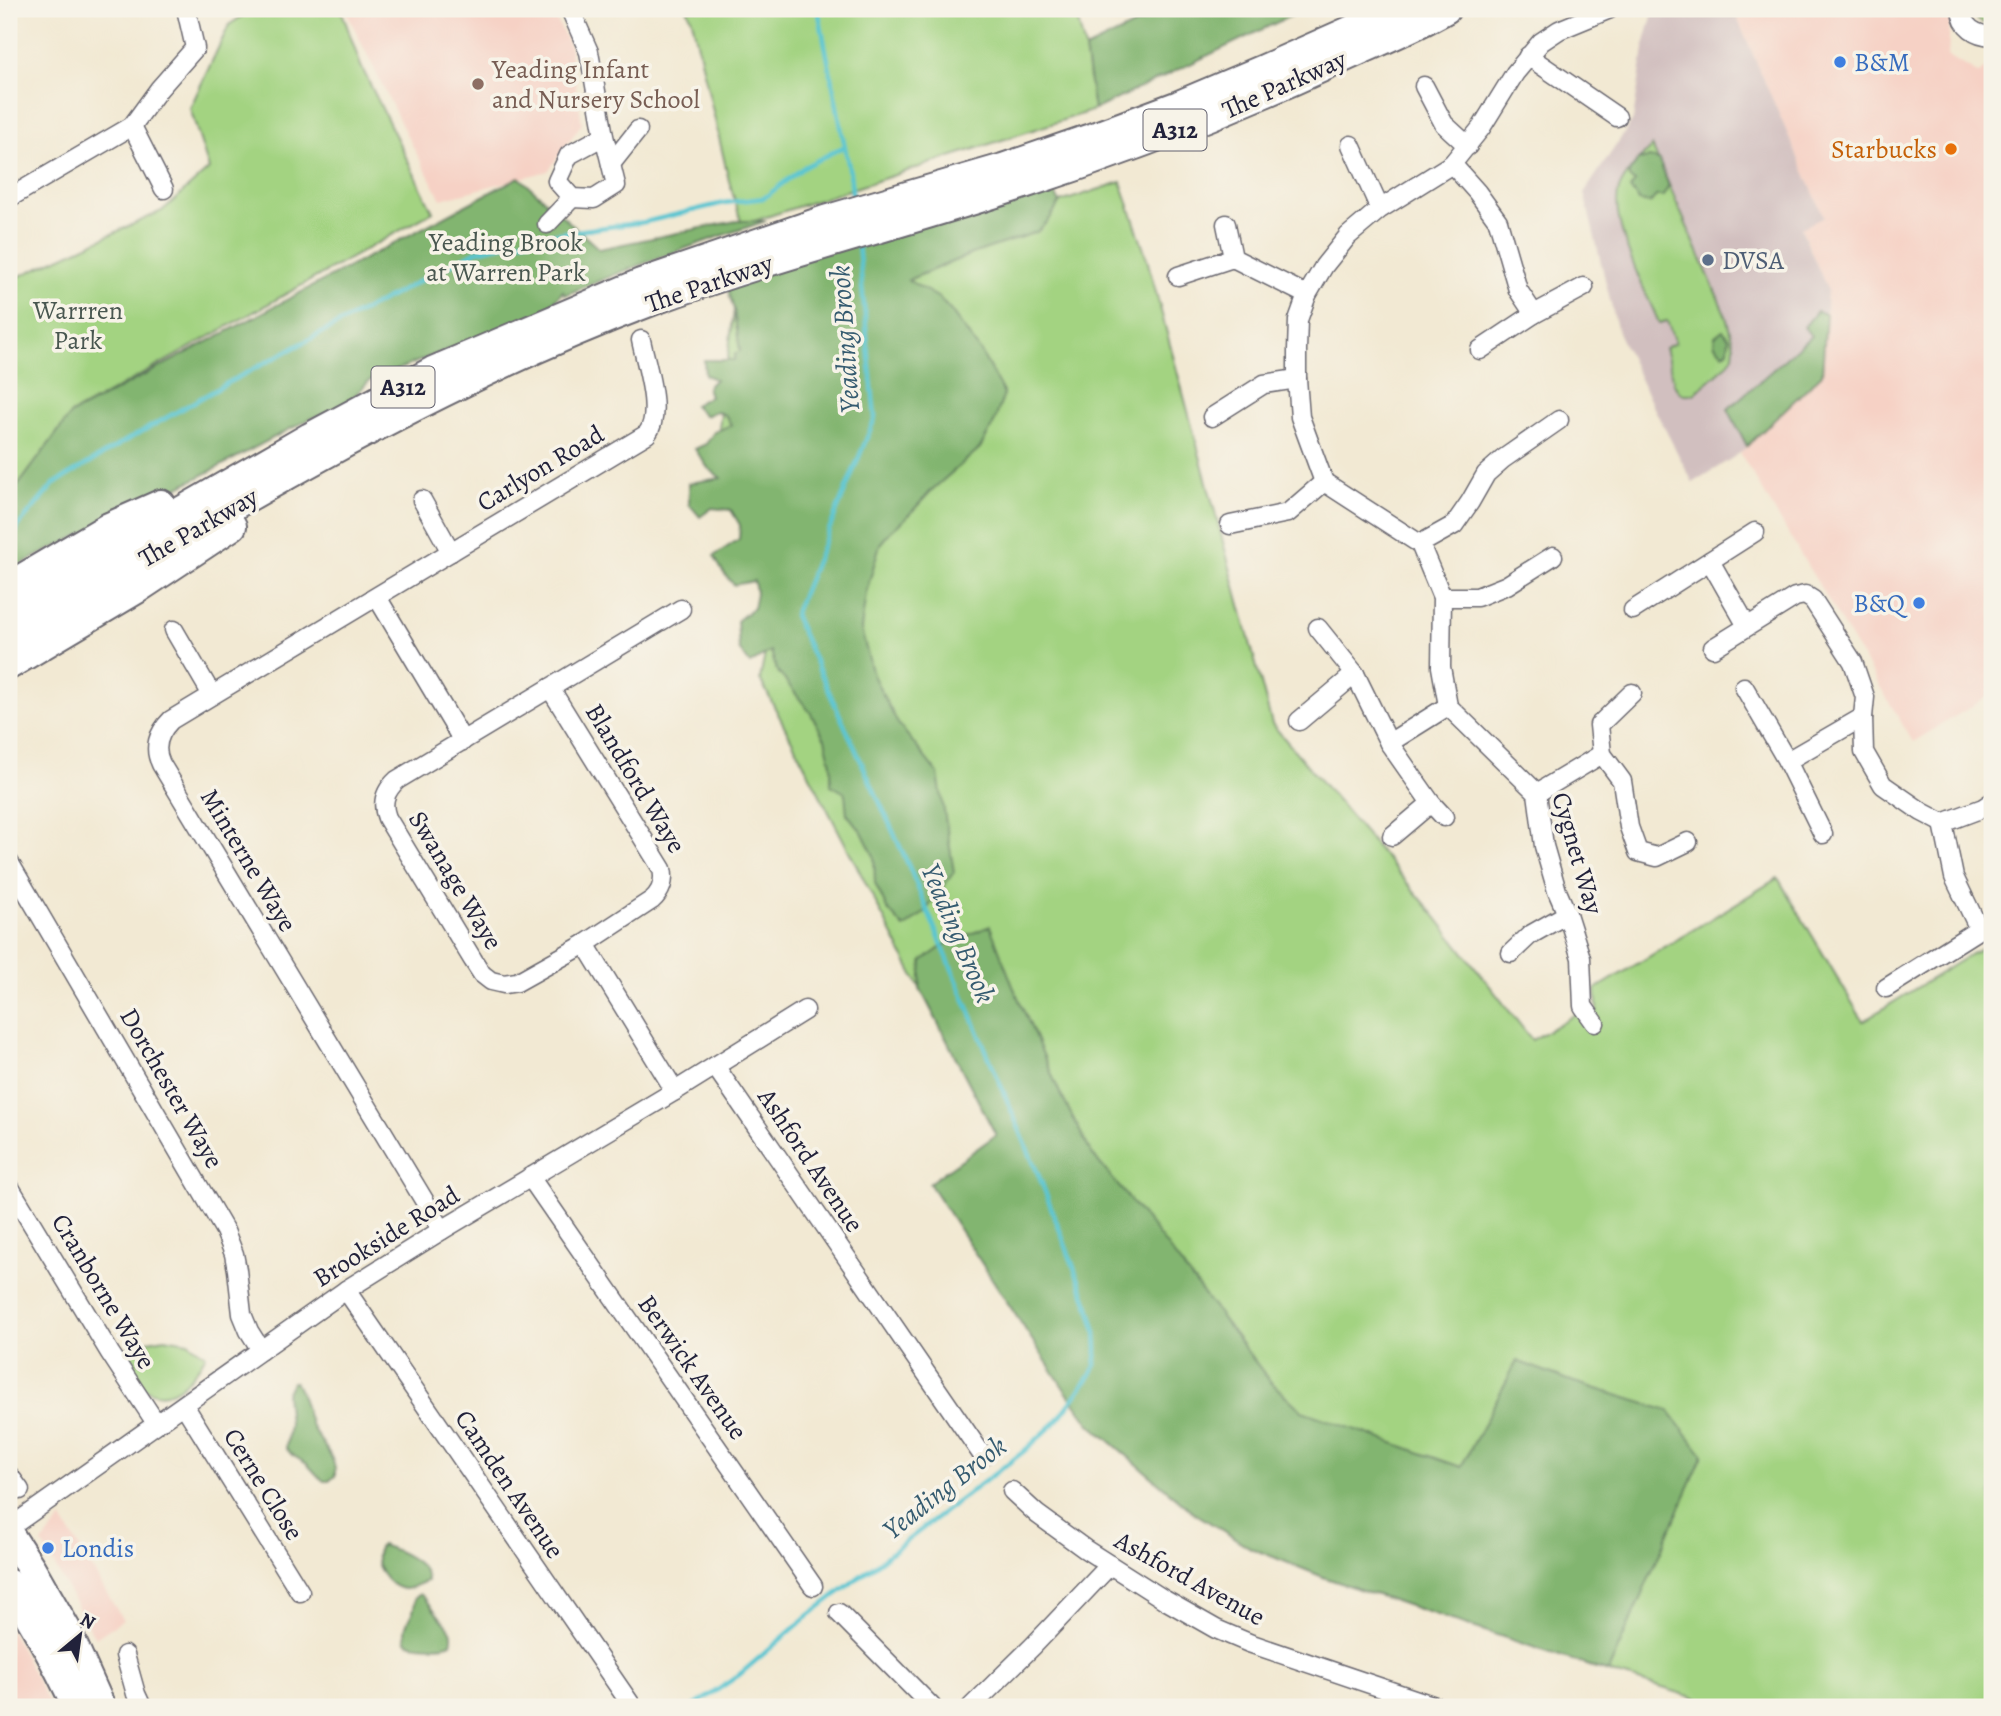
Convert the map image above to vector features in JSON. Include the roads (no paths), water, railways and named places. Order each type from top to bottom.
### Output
[{"type":"main road","name":"The Parkway","points":[[887,213],[1179,105],[1399,9]]},
{"type":"main road","name":"The Parkway","points":[[9,610],[315,446],[488,369],[830,230],[887,213],[1035,180],[1188,126],[1288,83],[1446,9]]},
{"type":"main road","name":"The Parkway","points":[[9,640],[315,446]]},
{"type":"main road","name":"A312","points":[[9,586],[109,527],[315,446]]},
{"type":"main road","name":"A312","points":[[9,665],[201,548],[262,504],[315,446]]},
{"type":"main road","points":[[9,1534],[32,1568],[66,1629],[102,1707]]},
{"type":"main road","points":[[9,1584],[33,1620],[77,1707]]},
{"type":"street","points":[[9,198],[132,127],[159,89],[195,48],[186,9]]},
{"type":"street","points":[[570,9],[589,52],[616,185],[594,199],[572,198],[557,181],[569,155],[604,136]]},
{"type":"street","points":[[1390,743],[1448,706],[1441,667],[1443,597],[1420,544],[1324,482],[1300,417],[1297,379],[1298,320],[1307,295],[1324,265],[1339,247],[1380,209],[1452,164],[1468,146],[1528,56],[1541,42],[1559,30],[1610,9]]},
{"type":"street","points":[[1962,9],[1963,19],[1969,28],[1977,34],[1992,36]]},
{"type":"street","points":[[1528,56],[1576,79],[1617,117]]},
{"type":"street","points":[[1424,86],[1444,124],[1468,146]]},
{"type":"street","points":[[132,127],[164,189]]},
{"type":"street","points":[[611,164],[638,130]]},
{"type":"street","points":[[1350,145],[1380,209]]},
{"type":"street","points":[[1452,164],[1478,192],[1498,221],[1518,290],[1534,314]]},
{"type":"street","points":[[547,224],[572,198]]},
{"type":"street","points":[[1226,224],[1233,258]]},
{"type":"street","points":[[1178,276],[1233,258],[1307,295]]},
{"type":"street","points":[[1480,350],[1534,314],[1584,287]]},
{"type":"street","name":"Carlyon Road","points":[[377,597],[647,434],[653,424],[655,409],[641,340]]},
{"type":"street","points":[[1212,417],[1264,384],[1297,379]]},
{"type":"street","points":[[1420,544],[1454,525],[1486,474],[1559,420]]},
{"type":"street","points":[[1230,525],[1288,513],[1324,482]]},
{"type":"street","points":[[422,500],[451,552]]},
{"type":"street","points":[[1633,610],[1755,532]]},
{"type":"street","points":[[1443,597],[1477,597],[1507,585],[1553,556]]},
{"type":"street","points":[[1710,561],[1747,625]]},
{"type":"street","points":[[1713,648],[1795,597],[1805,595],[1813,600],[1853,663],[1865,697],[1864,752],[1883,785],[1943,823],[1992,802]]},
{"type":"street","points":[[377,597],[463,741]]},
{"type":"street","name":"Minterne Waye","points":[[377,597],[166,725],[158,740],[158,757],[442,1230]]},
{"type":"street","name":"Blandford Waye","points":[[463,741],[681,609]]},
{"type":"street","points":[[1318,628],[1355,674],[1390,743],[1431,803],[1444,817]]},
{"type":"street","points":[[174,629],[212,695]]},
{"type":"street","points":[[1299,721],[1355,674]]},
{"type":"street","points":[[1744,687],[1787,761],[1823,834]]},
{"type":"street","name":"Blandford Waye","points":[[550,688],[662,869],[663,875],[662,886],[656,895],[584,944]]},
{"type":"street","points":[[1632,693],[1599,725],[1602,754],[1622,781],[1629,827],[1638,852],[1657,857],[1688,842]]},
{"type":"street","name":"Cygnet Way","points":[[1448,706],[1537,793],[1544,846],[1581,958],[1583,1006],[1595,1023]]},
{"type":"street","points":[[1787,761],[1863,717]]},
{"type":"street","name":"Swanage Waye","points":[[463,741],[392,784],[384,800],[387,818],[473,960],[482,974],[491,981],[504,984],[517,982],[584,944]]},
{"type":"street","points":[[1537,793],[1602,754]]},
{"type":"street","points":[[1392,836],[1431,803]]},
{"type":"street","points":[[1886,988],[1986,925],[1954,877],[1943,823]]},
{"type":"street","name":"Dorchester Waye","points":[[9,862],[225,1231],[234,1254],[242,1314],[248,1331],[261,1350]]},
{"type":"street","points":[[1511,953],[1530,935],[1567,914]]},
{"type":"street","points":[[584,944],[675,1091]]},
{"type":"street","name":"Brookside Road","points":[[9,1528],[346,1290],[805,1010]]},
{"type":"street","name":"Ashford Avenue","points":[[715,1066],[983,1456]]},
{"type":"street","name":"Berwick Avenue","points":[[530,1177],[813,1586]]},
{"type":"street","name":"Cranborne Waye","points":[[9,1186],[110,1353],[156,1423]]},
{"type":"street","name":"Camden Avenue","points":[[346,1290],[632,1706]]},
{"type":"street","name":"Cerne Close","points":[[184,1405],[300,1592]]},
{"type":"street","points":[[9,1475],[20,1490]]},
{"type":"street","name":"Ashford Avenue","points":[[1012,1491],[1060,1532],[1191,1615],[1249,1643],[1438,1707]]},
{"type":"street","points":[[971,1707],[1110,1565]]},
{"type":"street","points":[[839,1613],[932,1707]]},
{"type":"street","points":[[125,1655],[142,1707]]},
{"type":"waterway","name":"Yeading Brook","points":[[818,9],[853,201]]},
{"type":"waterway","points":[[9,545],[19,525],[54,484],[231,381],[476,251],[554,234],[645,222],[724,203],[764,198],[804,167],[845,146]]},
{"type":"waterway","name":"Yeading Brook","points":[[693,1707],[739,1675],[808,1616],[1023,1452],[1056,1422],[1077,1394],[1095,1366],[1097,1350],[1096,1332],[1089,1307],[1041,1181],[907,862],[794,615],[875,418],[858,244]]},
{"type":"place","name":"B&M","points":[[1840,62]]},
{"type":"place","name":"Yeading Infant and Nursery School","points":[[478,84]]},
{"type":"place","name":"Starbucks","points":[[1951,149]]},
{"type":"place","name":"DVSA","points":[[1708,260]]},
{"type":"place","name":"B&Q","points":[[1919,603]]},
{"type":"place","name":"Londis","points":[[48,1548]]},
{"type":"park label","name":"Yeading Brook at Warren Park","points":[[506,257]]},
{"type":"park label","name":"Warrren Park","points":[[78,325]]}]
